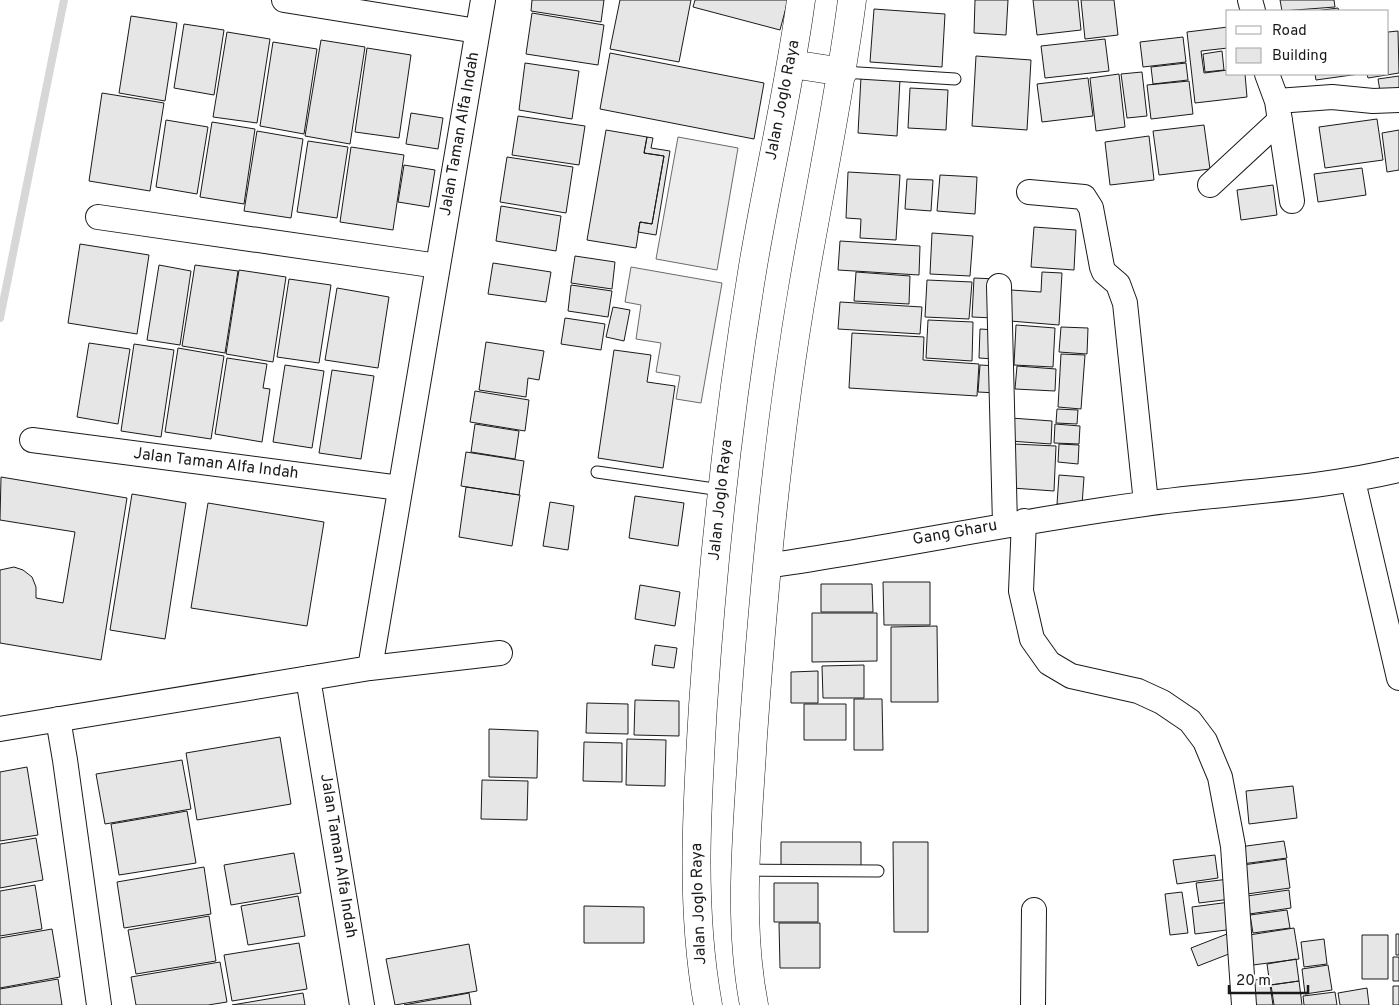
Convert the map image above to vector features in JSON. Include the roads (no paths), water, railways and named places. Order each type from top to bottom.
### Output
[{"type":"main road","name":"Jalan Joglo Raya","points":[[708,1005],[702,976],[695,876],[708,626],[721,490],[736,375],[770,166],[792,64],[801,0]]},
{"type":"main road","points":[[754,1005],[748,974],[744,870],[766,566],[774,491],[804,282],[843,72],[852,0]]},
{"type":"main road","points":[[792,64],[843,72]]},
{"type":"street","name":"Jalan Taman Alfa Indah","points":[[284,0],[477,32]]},
{"type":"street","name":"Jalan Taman Alfa Indah","points":[[370,668],[483,0]]},
{"type":"street","points":[[1267,75],[1279,111],[1292,201]]},
{"type":"street","points":[[1210,186],[1279,111],[1332,97],[1373,101],[1399,100]]},
{"type":"street","points":[[1029,192],[1084,198],[1091,208],[1102,267],[1104,272],[1118,284],[1125,303],[1146,503]]},
{"type":"street","points":[[98,217],[438,266]]},
{"type":"street","points":[[1000,286],[1021,590],[1032,639],[1049,663],[1071,676],[1138,690],[1162,702],[1190,721],[1205,741],[1220,777],[1233,846],[1244,1005]]},
{"type":"street","name":"Jalan Taman Alfa Indah","points":[[32,440],[400,488]]},
{"type":"street","name":"Gang Gharu","points":[[766,566],[1015,523],[1146,503],[1353,481],[1399,470]]},
{"type":"street","points":[[1353,481],[1399,678]]},
{"type":"street","points":[[0,729],[370,668],[500,653]]},
{"type":"street","name":"Jalan Taman Alfa Indah","points":[[308,678],[362,1005]]},
{"type":"street","points":[[58,719],[99,1005]]},
{"type":"street","points":[[1033,1005],[1034,910]]},
{"type":"lane","points":[[843,72],[955,79]]},
{"type":"lane","points":[[597,472],[721,490]]},
{"type":"lane","points":[[744,870],[878,871]]},
{"type":"waterway","points":[[0,318],[64,0]]}]
